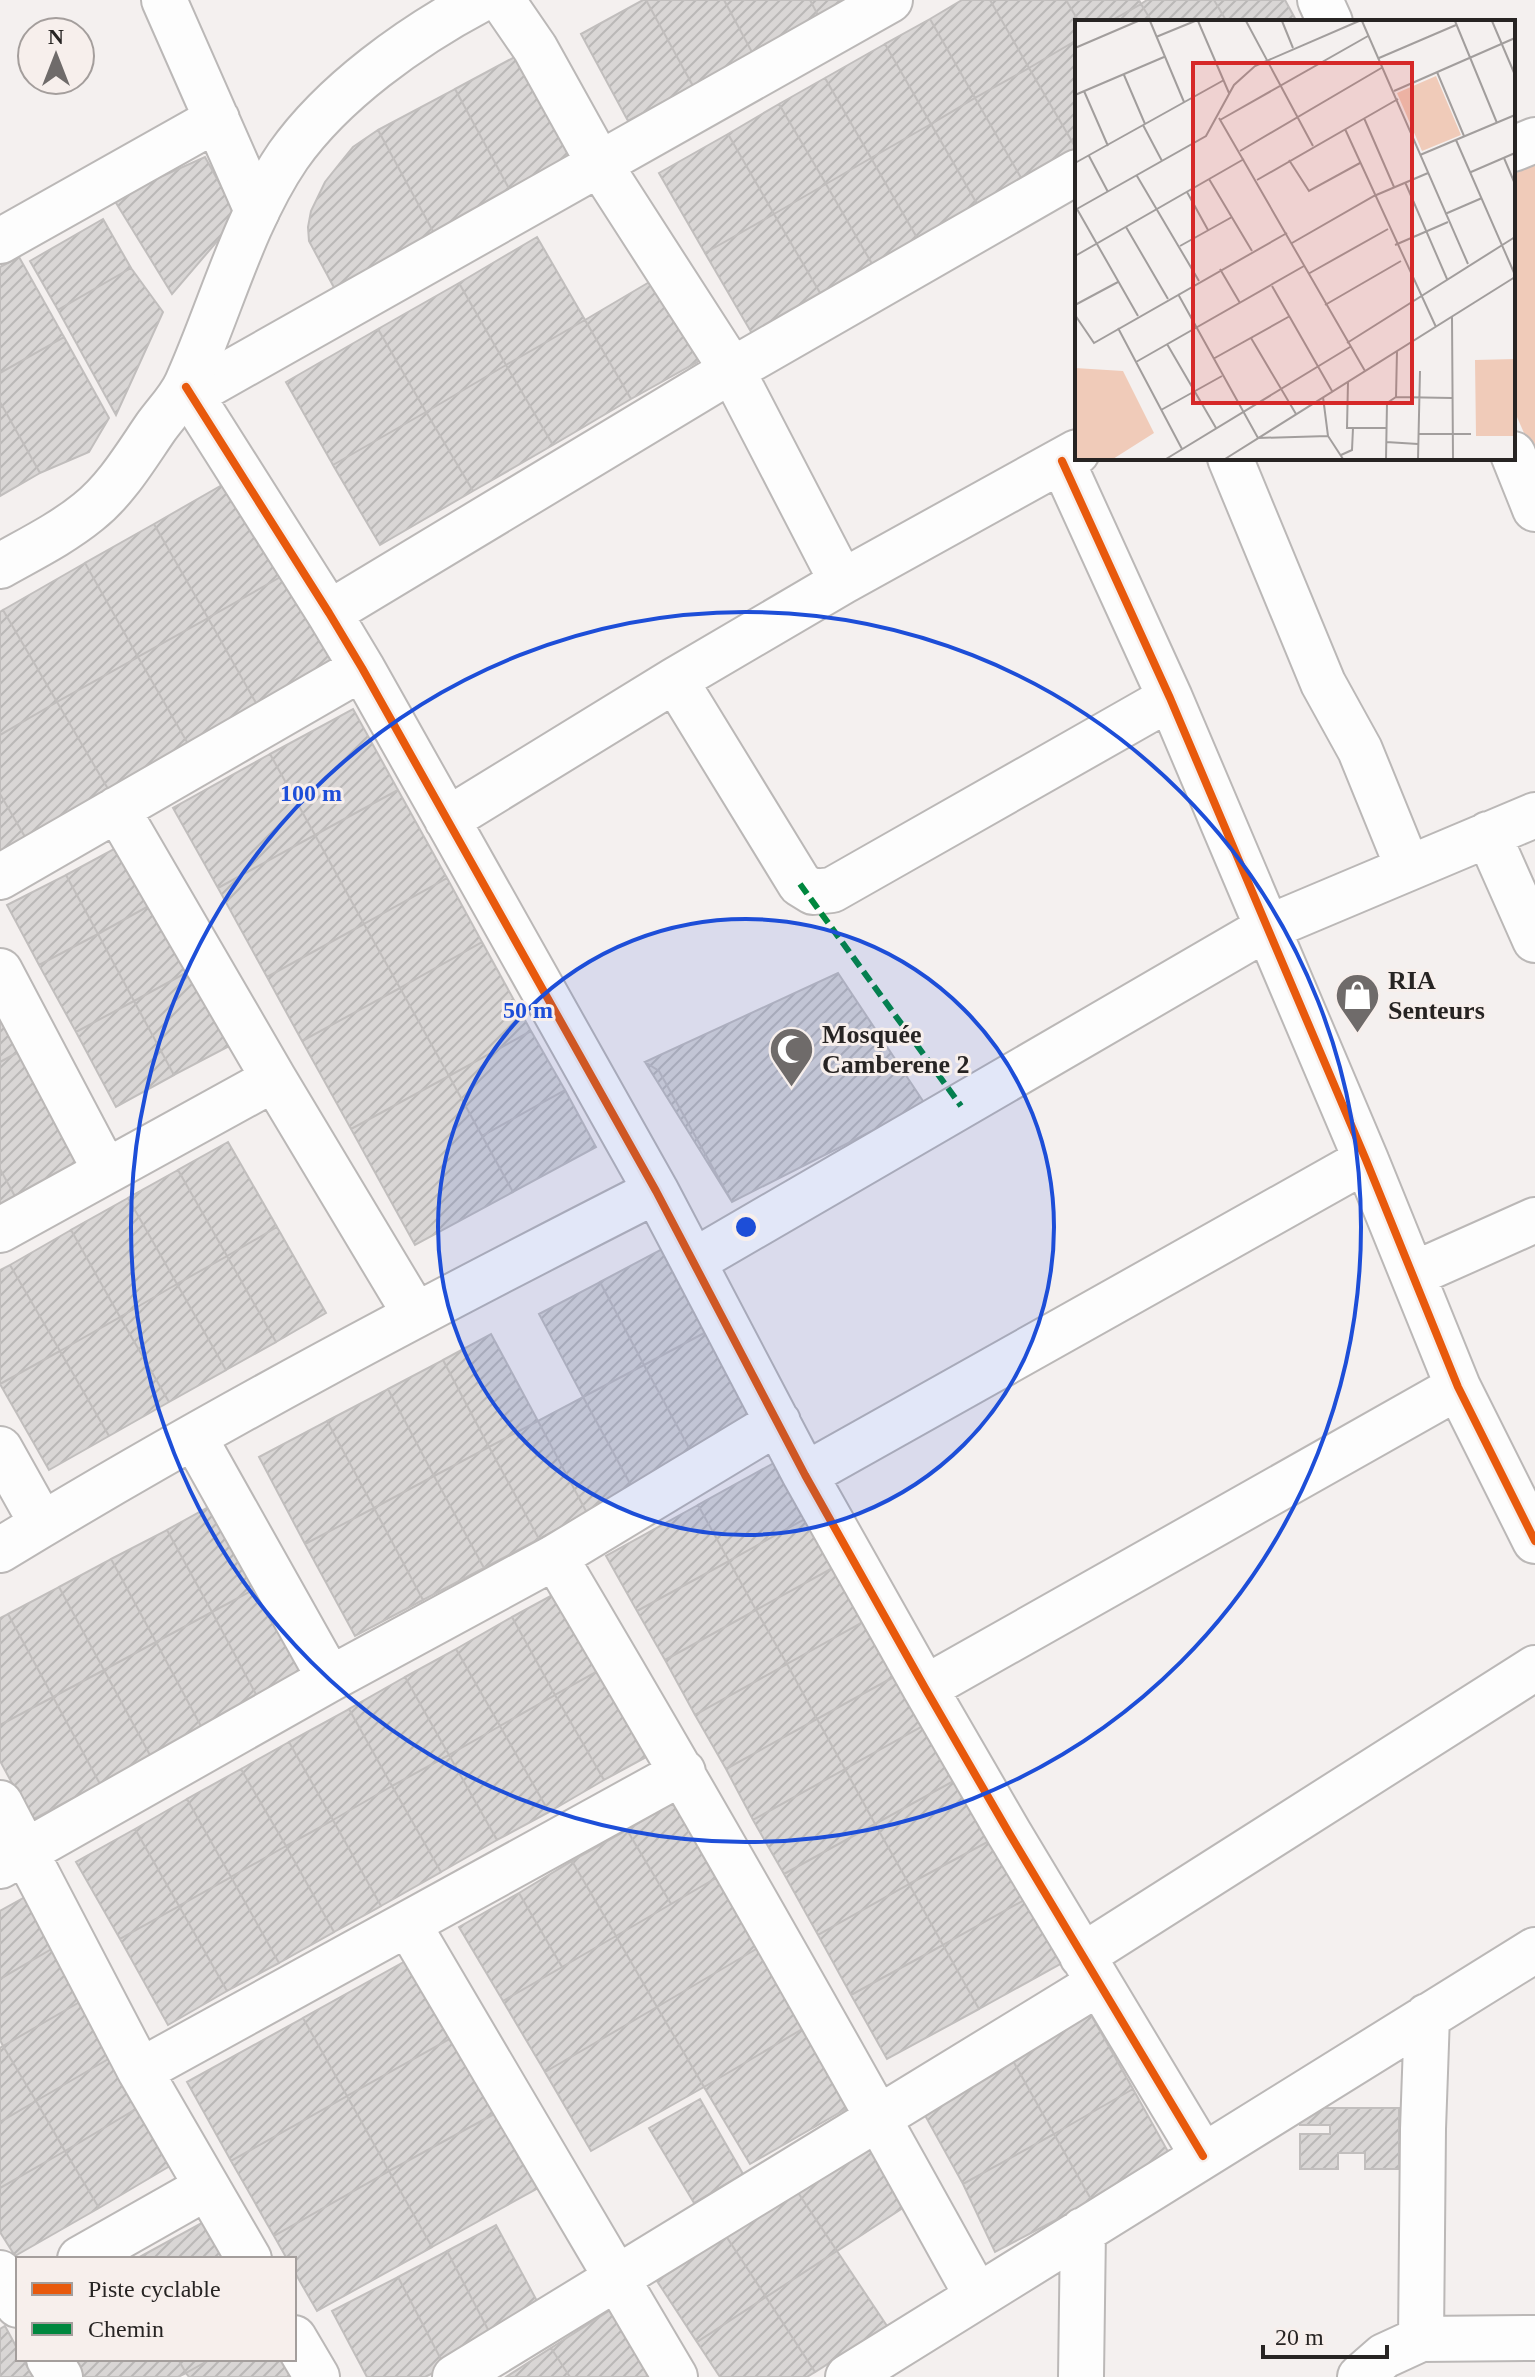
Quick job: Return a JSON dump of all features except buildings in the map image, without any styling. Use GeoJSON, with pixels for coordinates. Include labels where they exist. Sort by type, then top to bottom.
{"type":"FeatureCollection","features":[{"type":"Feature","properties":{"kind":"street"},"geometry":{"type":"LineString","coordinates":[[164,0],[257,211]]}},
{"type":"Feature","properties":{"kind":"street"},"geometry":{"type":"LineString","coordinates":[[0,566],[90,511],[188,391],[257,211],[288,156],[323,114],[376,68],[436,23],[480,0]]}},
{"type":"Feature","properties":{"kind":"street"},"geometry":{"type":"LineString","coordinates":[[502,0],[535,48],[600,165],[732,370],[842,582]]}},
{"type":"Feature","properties":{"kind":"street"},"geometry":{"type":"LineString","coordinates":[[188,391],[600,165],[890,0]]}},
{"type":"Feature","properties":{"kind":"street"},"geometry":{"type":"LineString","coordinates":[[1320,0],[1329,20]]}},
{"type":"Feature","properties":{"kind":"street"},"geometry":{"type":"LineString","coordinates":[[0,241],[217,119]]}},
{"type":"Feature","properties":{"kind":"street"},"geometry":{"type":"LineString","coordinates":[[1515,148],[1535,140]]}},
{"type":"Feature","properties":{"kind":"street"},"geometry":{"type":"LineString","coordinates":[[329,613],[732,370],[1075,173]]}},
{"type":"Feature","properties":{"kind":"street"},"geometry":{"type":"LineString","coordinates":[[188,391],[362,668],[656,1191],[805,1475],[925,1688],[1203,2156]]}},
{"type":"Feature","properties":{"kind":"street"},"geometry":{"type":"LineString","coordinates":[[447,820],[842,582],[1069,456],[1414,1274],[1458,1387],[1535,1541]]}},
{"type":"Feature","properties":{"kind":"street"},"geometry":{"type":"LineString","coordinates":[[1515,459],[1535,509]]}},
{"type":"Feature","properties":{"kind":"street"},"geometry":{"type":"LineString","coordinates":[[1231,460],[1323,683],[1360,750],[1408,868]]}},
{"type":"Feature","properties":{"kind":"street"},"geometry":{"type":"LineString","coordinates":[[0,877],[362,668]]}},
{"type":"Feature","properties":{"kind":"street"},"geometry":{"type":"LineString","coordinates":[[675,680],[800,884],[813,892],[832,890],[1170,698]]}},
{"type":"Feature","properties":{"kind":"street"},"geometry":{"type":"LineString","coordinates":[[117,809],[415,1314]]}},
{"type":"Feature","properties":{"kind":"street"},"geometry":{"type":"LineString","coordinates":[[694,1261],[1267,928],[1535,815]]}},
{"type":"Feature","properties":{"kind":"street"},"geometry":{"type":"LineString","coordinates":[[1488,834],[1535,940]]}},
{"type":"Feature","properties":{"kind":"street"},"geometry":{"type":"LineString","coordinates":[[0,971],[105,1170]]}},
{"type":"Feature","properties":{"kind":"street"},"geometry":{"type":"LineString","coordinates":[[0,1230],[274,1079]]}},
{"type":"Feature","properties":{"kind":"street"},"geometry":{"type":"LineString","coordinates":[[805,1475],[1366,1160]]}},
{"type":"Feature","properties":{"kind":"street"},"geometry":{"type":"LineString","coordinates":[[0,1550],[415,1314],[656,1191]]}},
{"type":"Feature","properties":{"kind":"street"},"geometry":{"type":"LineString","coordinates":[[1414,1274],[1535,1220]]}},
{"type":"Feature","properties":{"kind":"street"},"geometry":{"type":"LineString","coordinates":[[925,1688],[1458,1387]]}},
{"type":"Feature","properties":{"kind":"street"},"geometry":{"type":"LineString","coordinates":[[13,1858],[330,1679],[555,1557],[778,1422]]}},
{"type":"Feature","properties":{"kind":"street"},"geometry":{"type":"LineString","coordinates":[[194,1437],[330,1679]]}},
{"type":"Feature","properties":{"kind":"street"},"geometry":{"type":"LineString","coordinates":[[0,1449],[42,1524]]}},
{"type":"Feature","properties":{"kind":"street"},"geometry":{"type":"LineString","coordinates":[[555,1557],[683,1772],[977,2296]]}},
{"type":"Feature","properties":{"kind":"street"},"geometry":{"type":"LineString","coordinates":[[455,2377],[879,2117],[1535,1668]]}},
{"type":"Feature","properties":{"kind":"street"},"geometry":{"type":"LineString","coordinates":[[140,2071],[683,1772]]}},
{"type":"Feature","properties":{"kind":"street"},"geometry":{"type":"LineString","coordinates":[[0,1803],[13,1858],[248,2257]]}},
{"type":"Feature","properties":{"kind":"street"},"geometry":{"type":"LineString","coordinates":[[408,1924],[675,2377]]}},
{"type":"Feature","properties":{"kind":"street"},"geometry":{"type":"LineString","coordinates":[[848,2377],[910,2358],[977,2296],[1535,1950]]}},
{"type":"Feature","properties":{"kind":"street"},"geometry":{"type":"LineString","coordinates":[[1421,2339],[1427,2016]]}},
{"type":"Feature","properties":{"kind":"street"},"geometry":{"type":"LineString","coordinates":[[84,2257],[207,2187]]}},
{"type":"Feature","properties":{"kind":"street"},"geometry":{"type":"LineString","coordinates":[[1081,2377],[1083,2230]]}},
{"type":"Feature","properties":{"kind":"street"},"geometry":{"type":"LineString","coordinates":[[1360,2377],[1384,2356],[1421,2339],[1535,2338]]}},
{"type":"Feature","properties":{"kind":"street"},"geometry":{"type":"LineString","coordinates":[[296,2341],[317,2377]]}},
{"type":"Feature","properties":{"kind":"shaded area"},"geometry":{"type":"Polygon","coordinates":[[[1535,160],[1535,458],[1515,413],[1515,168],[1535,160]]]}},
{"type":"Feature","properties":{"kind":"marked path"},"geometry":{"type":"LineString","coordinates":[[800,884],[961,1106]]}},
{"type":"Feature","properties":{"kind":"cycle path"},"geometry":{"type":"LineString","coordinates":[[186,387],[362,668],[656,1191],[805,1475],[925,1688],[1203,2156]]}},
{"type":"Feature","properties":{"kind":"cycle path"},"geometry":{"type":"LineString","coordinates":[[1062,461],[1170,698],[1366,1160],[1458,1387],[1535,1541]]}},
{"type":"Feature","properties":{"kind":"place","name":"RIA Senteurs"},"geometry":{"type":"Point","coordinates":[1357,1034]}},
{"type":"Feature","properties":{"kind":"place","name":"Mosquée Camberene 2"},"geometry":{"type":"Point","coordinates":[791,1088]}}]}
